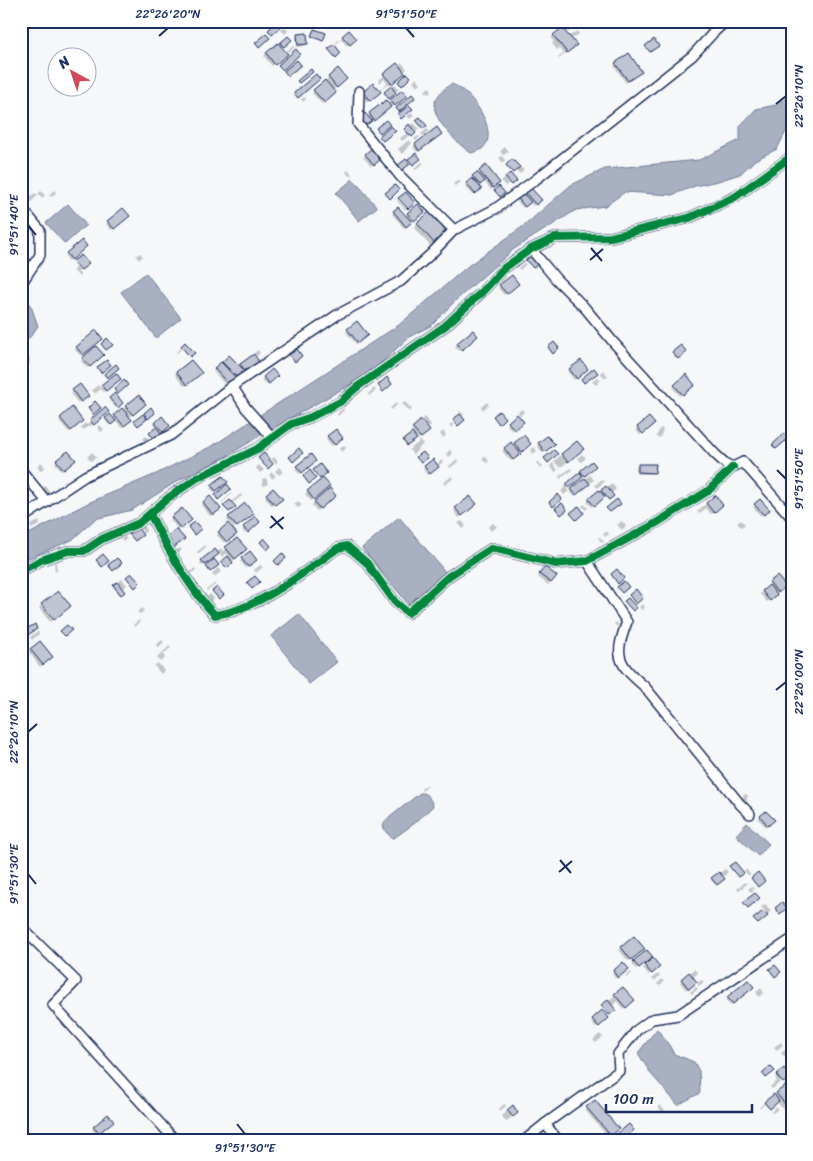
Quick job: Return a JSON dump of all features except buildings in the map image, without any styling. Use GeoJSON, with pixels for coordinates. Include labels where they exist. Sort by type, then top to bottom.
{"type":"FeatureCollection","features":[{"type":"Feature","properties":{"kind":"street"},"geometry":{"type":"LineString","coordinates":[[21,520],[85,476],[171,435],[232,386],[337,315],[401,281],[454,230],[495,210],[535,180],[692,56],[726,21]]}},
{"type":"Feature","properties":{"kind":"street"},"geometry":{"type":"LineString","coordinates":[[359,91],[358,124],[400,176],[454,230]]}},
{"type":"Feature","properties":{"kind":"street"},"geometry":{"type":"LineString","coordinates":[[21,570],[41,560],[68,551],[84,551],[102,539],[139,523],[168,498],[197,478],[257,449],[270,436],[291,424],[311,417],[340,402],[356,387],[445,326],[483,291],[504,268],[531,249],[555,238],[611,237],[689,218],[735,197],[792,156]]}},
{"type":"Feature","properties":{"kind":"street"},"geometry":{"type":"LineString","coordinates":[[21,207],[40,230],[40,255],[21,284]]}},
{"type":"Feature","properties":{"kind":"street"},"geometry":{"type":"LineString","coordinates":[[531,249],[716,454],[726,464],[733,466]]}},
{"type":"Feature","properties":{"kind":"street"},"geometry":{"type":"LineString","coordinates":[[21,358],[23,361],[21,368]]}},
{"type":"Feature","properties":{"kind":"street"},"geometry":{"type":"LineString","coordinates":[[232,386],[246,408],[270,436]]}},
{"type":"Feature","properties":{"kind":"street"},"geometry":{"type":"LineString","coordinates":[[150,514],[163,540],[203,602],[215,615],[226,614],[278,591],[338,548],[347,546],[367,563],[395,602],[408,613],[449,576],[492,548],[556,564],[587,561],[653,526],[708,491],[733,466],[743,462],[792,518]]}},
{"type":"Feature","properties":{"kind":"street"},"geometry":{"type":"LineString","coordinates":[[21,470],[47,502]]}},
{"type":"Feature","properties":{"kind":"street"},"geometry":{"type":"LineString","coordinates":[[587,561],[627,622],[619,642],[619,653],[627,672],[645,687],[750,814]]}},
{"type":"Feature","properties":{"kind":"street"},"geometry":{"type":"LineString","coordinates":[[21,926],[76,981],[53,1005],[175,1140]]}},
{"type":"Feature","properties":{"kind":"street"},"geometry":{"type":"LineString","coordinates":[[525,1140],[619,1071],[618,1054],[637,1030],[652,1019],[678,1014],[792,938]]}},
{"type":"Feature","properties":{"kind":"street"},"geometry":{"type":"LineString","coordinates":[[545,1124],[558,1140]]}},
{"type":"Feature","properties":{"kind":"water"},"geometry":{"type":"Polygon","coordinates":[[[451,84],[466,93],[481,112],[486,122],[487,141],[482,149],[471,153],[453,138],[437,116],[435,108],[436,99],[451,84]]]}},
{"type":"Feature","properties":{"kind":"water"},"geometry":{"type":"Polygon","coordinates":[[[792,93],[792,120],[777,149],[755,160],[740,174],[695,186],[672,195],[625,192],[605,206],[576,210],[514,249],[456,300],[432,325],[409,337],[369,374],[227,456],[179,480],[132,510],[95,519],[72,540],[21,561],[21,538],[88,503],[156,474],[214,445],[399,325],[468,266],[525,225],[571,185],[605,169],[699,160],[740,140],[740,126],[756,109],[776,105],[792,93]]]}},
{"type":"Feature","properties":{"kind":"water"},"geometry":{"type":"Polygon","coordinates":[[[353,179],[377,207],[359,221],[336,193],[353,179]]]}},
{"type":"Feature","properties":{"kind":"water"},"geometry":{"type":"Polygon","coordinates":[[[68,204],[86,225],[65,244],[46,223],[68,204]]]}},
{"type":"Feature","properties":{"kind":"water"},"geometry":{"type":"Polygon","coordinates":[[[146,273],[181,318],[156,338],[121,292],[146,273]]]}},
{"type":"Feature","properties":{"kind":"water"},"geometry":{"type":"Polygon","coordinates":[[[24,298],[31,306],[38,326],[30,337],[21,342],[21,299],[24,298]]]}},
{"type":"Feature","properties":{"kind":"water"},"geometry":{"type":"Polygon","coordinates":[[[399,517],[447,574],[410,606],[362,548],[399,517]]]}},
{"type":"Feature","properties":{"kind":"water"},"geometry":{"type":"Polygon","coordinates":[[[299,614],[337,662],[309,684],[271,636],[299,614]]]}},
{"type":"Feature","properties":{"kind":"water"},"geometry":{"type":"Polygon","coordinates":[[[420,793],[427,795],[433,806],[415,823],[392,838],[385,831],[383,825],[385,821],[420,793]]]}},
{"type":"Feature","properties":{"kind":"water"},"geometry":{"type":"Polygon","coordinates":[[[747,823],[769,844],[758,856],[736,835],[747,823]]]}},
{"type":"Feature","properties":{"kind":"water"},"geometry":{"type":"Polygon","coordinates":[[[657,1029],[674,1054],[694,1062],[699,1071],[700,1093],[678,1105],[651,1074],[638,1053],[657,1029]]]}},
{"type":"Feature","properties":{"kind":"cycle path"},"geometry":{"type":"LineString","coordinates":[[21,571],[41,560],[68,551],[84,551],[102,539],[139,523],[168,498],[197,478],[257,449],[291,424],[311,417],[340,402],[357,387],[445,326],[483,291],[504,268],[531,249],[555,238],[611,237],[689,218],[735,197],[792,156]]}},
{"type":"Feature","properties":{"kind":"cycle path"},"geometry":{"type":"LineString","coordinates":[[150,514],[188,580],[215,615],[231,612],[264,598],[280,589],[338,548],[347,546],[367,563],[395,602],[408,613],[449,576],[492,548],[556,564],[587,561],[653,525],[708,491],[733,467]]}}]}
